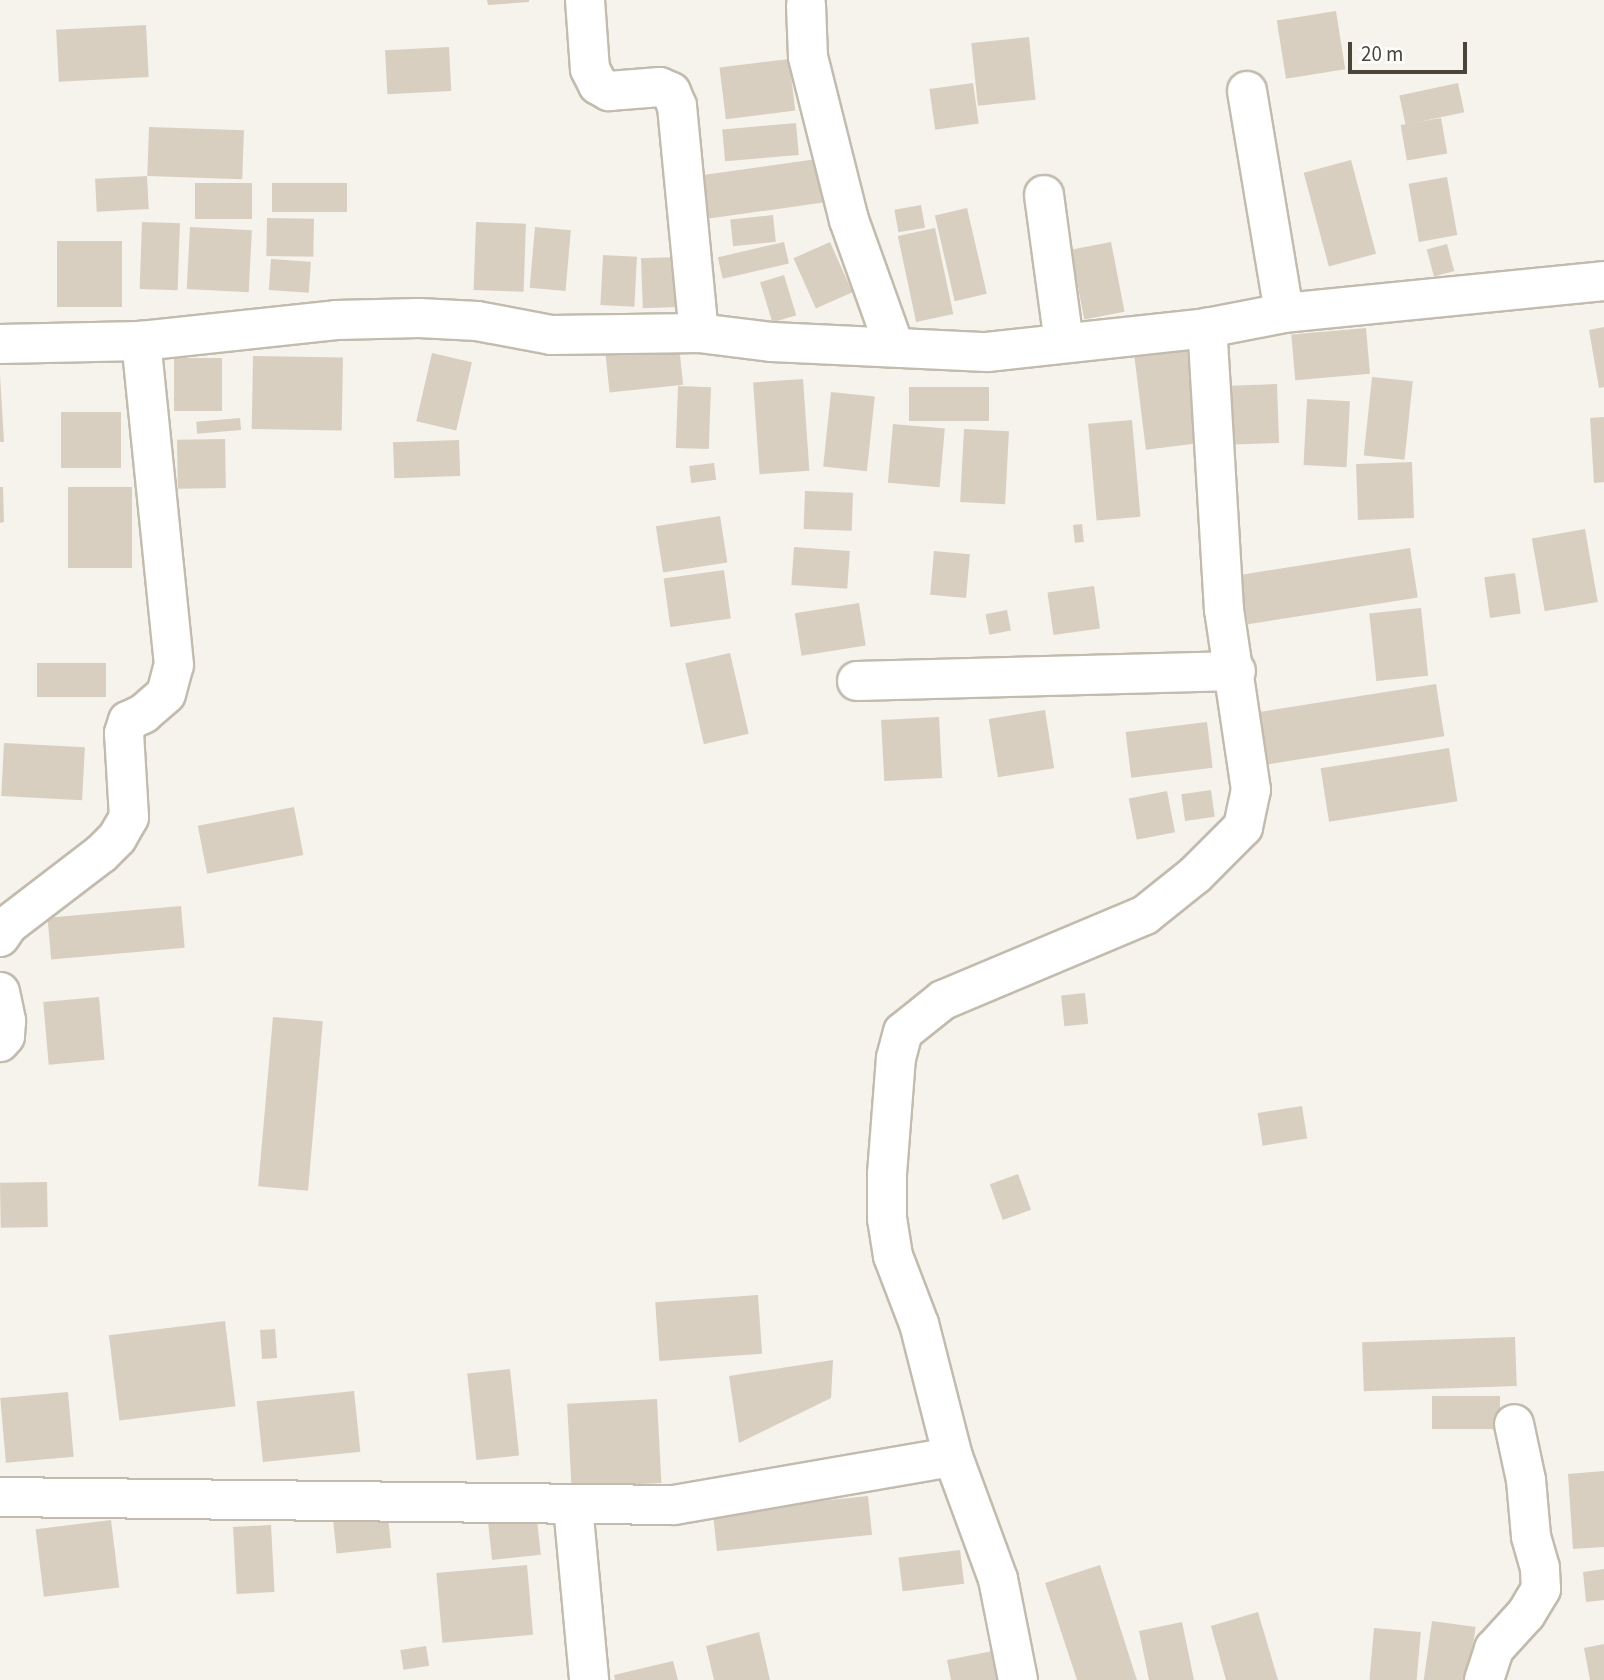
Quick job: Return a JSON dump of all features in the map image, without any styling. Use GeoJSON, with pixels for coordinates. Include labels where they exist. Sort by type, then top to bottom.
{"type":"FeatureCollection","features":[{"type":"Feature","properties":{"kind":"street"},"geometry":{"type":"LineString","coordinates":[[585,0],[590,69],[598,85],[609,92],[660,87],[671,92],[677,106],[699,333]]}},
{"type":"Feature","properties":{"kind":"street"},"geometry":{"type":"LineString","coordinates":[[806,5],[808,57],[849,220],[894,346]]}},
{"type":"Feature","properties":{"kind":"street"},"geometry":{"type":"LineString","coordinates":[[1247,91],[1284,313]]}},
{"type":"Feature","properties":{"kind":"street"},"geometry":{"type":"LineString","coordinates":[[1044,195],[1064,342]]}},
{"type":"Feature","properties":{"kind":"street"},"geometry":{"type":"LineString","coordinates":[[0,344],[141,341],[336,320],[419,318],[477,321],[551,335],[699,333],[772,342],[987,352],[1207,328],[1284,313],[1604,281]]}},
{"type":"Feature","properties":{"kind":"street"},"geometry":{"type":"LineString","coordinates":[[1018,1680],[998,1579],[953,1457],[919,1324],[893,1256],[887,1219],[891,1091],[903,1032],[943,1000],[1145,915],[1195,875],[1243,827],[1251,790],[1236,671],[1224,610],[1207,328]]}},
{"type":"Feature","properties":{"kind":"street"},"geometry":{"type":"LineString","coordinates":[[0,937],[8,925],[117,838],[129,817],[124,733],[128,721],[143,714],[166,694],[174,665],[141,341]]}},
{"type":"Feature","properties":{"kind":"street"},"geometry":{"type":"LineString","coordinates":[[857,681],[1236,671]]}},
{"type":"Feature","properties":{"kind":"street"},"geometry":{"type":"LineString","coordinates":[[0,992],[6,1021],[5,1036],[0,1042]]}},
{"type":"Feature","properties":{"kind":"street"},"geometry":{"type":"LineString","coordinates":[[1484,1680],[1494,1649],[1526,1614],[1541,1589],[1540,1568],[1531,1536],[1526,1480],[1514,1424]]}},
{"type":"Feature","properties":{"kind":"street"},"geometry":{"type":"LineString","coordinates":[[0,1497],[381,1499],[573,1506],[674,1505],[953,1457]]}},
{"type":"Feature","properties":{"kind":"street"},"geometry":{"type":"LineString","coordinates":[[573,1506],[589,1680]]}},
{"type":"Feature","properties":{"kind":"building"},"geometry":{"type":"Polygon","coordinates":[[[487,0],[529,0],[529,2],[488,5],[487,0]]]}},
{"type":"Feature","properties":{"kind":"building"},"geometry":{"type":"Polygon","coordinates":[[[1336,11],[1345,69],[1286,79],[1277,20],[1336,11]]]}},
{"type":"Feature","properties":{"kind":"building"},"geometry":{"type":"Polygon","coordinates":[[[146,25],[149,77],[59,82],[56,30],[146,25]]]}},
{"type":"Feature","properties":{"kind":"building"},"geometry":{"type":"Polygon","coordinates":[[[1029,37],[1036,100],[978,106],[971,43],[1029,37]]]}},
{"type":"Feature","properties":{"kind":"building"},"geometry":{"type":"Polygon","coordinates":[[[449,47],[451,91],[387,94],[385,50],[449,47]]]}},
{"type":"Feature","properties":{"kind":"building"},"geometry":{"type":"Polygon","coordinates":[[[789,59],[795,111],[726,119],[720,68],[789,59]]]}},
{"type":"Feature","properties":{"kind":"building"},"geometry":{"type":"Polygon","coordinates":[[[973,83],[979,124],[935,130],[929,89],[973,83]]]}},
{"type":"Feature","properties":{"kind":"building"},"geometry":{"type":"Polygon","coordinates":[[[1458,83],[1464,112],[1406,125],[1399,95],[1458,83]]]}},
{"type":"Feature","properties":{"kind":"building"},"geometry":{"type":"Polygon","coordinates":[[[1441,118],[1447,153],[1407,161],[1401,125],[1441,118]]]}},
{"type":"Feature","properties":{"kind":"building"},"geometry":{"type":"Polygon","coordinates":[[[796,123],[799,155],[725,161],[722,129],[796,123]]]}},
{"type":"Feature","properties":{"kind":"building"},"geometry":{"type":"Polygon","coordinates":[[[149,127],[244,130],[242,179],[147,176],[149,127]]]}},
{"type":"Feature","properties":{"kind":"building"},"geometry":{"type":"Polygon","coordinates":[[[831,157],[837,201],[707,219],[701,175],[831,157]]]}},
{"type":"Feature","properties":{"kind":"building"},"geometry":{"type":"Polygon","coordinates":[[[1351,160],[1376,254],[1329,266],[1304,173],[1351,160]]]}},
{"type":"Feature","properties":{"kind":"building"},"geometry":{"type":"Polygon","coordinates":[[[147,176],[149,209],[97,212],[95,179],[147,176]]]}},
{"type":"Feature","properties":{"kind":"building"},"geometry":{"type":"Polygon","coordinates":[[[1447,177],[1457,235],[1419,242],[1409,184],[1447,177]]]}},
{"type":"Feature","properties":{"kind":"building"},"geometry":{"type":"Polygon","coordinates":[[[195,183],[252,183],[252,219],[195,219],[195,183]]]}},
{"type":"Feature","properties":{"kind":"building"},"geometry":{"type":"Polygon","coordinates":[[[272,183],[347,183],[347,212],[272,212],[272,183]]]}},
{"type":"Feature","properties":{"kind":"building"},"geometry":{"type":"Polygon","coordinates":[[[921,205],[925,228],[898,232],[894,210],[921,205]]]}},
{"type":"Feature","properties":{"kind":"building"},"geometry":{"type":"Polygon","coordinates":[[[967,208],[987,294],[955,301],[935,215],[967,208]]]}},
{"type":"Feature","properties":{"kind":"building"},"geometry":{"type":"Polygon","coordinates":[[[773,215],[776,242],[733,246],[730,219],[773,215]]]}},
{"type":"Feature","properties":{"kind":"building"},"geometry":{"type":"Polygon","coordinates":[[[267,218],[314,219],[313,257],[266,256],[267,218]]]}},
{"type":"Feature","properties":{"kind":"building"},"geometry":{"type":"Polygon","coordinates":[[[142,222],[180,223],[178,290],[140,289],[142,222]]]}},
{"type":"Feature","properties":{"kind":"building"},"geometry":{"type":"Polygon","coordinates":[[[476,222],[526,224],[524,292],[474,290],[476,222]]]}},
{"type":"Feature","properties":{"kind":"building"},"geometry":{"type":"Polygon","coordinates":[[[190,227],[252,230],[249,292],[187,289],[190,227]]]}},
{"type":"Feature","properties":{"kind":"building"},"geometry":{"type":"Polygon","coordinates":[[[535,227],[571,230],[566,291],[530,288],[535,227]]]}},
{"type":"Feature","properties":{"kind":"building"},"geometry":{"type":"Polygon","coordinates":[[[935,228],[953,314],[916,322],[898,236],[935,228]]]}},
{"type":"Feature","properties":{"kind":"building"},"geometry":{"type":"Polygon","coordinates":[[[57,241],[122,241],[122,307],[57,307],[57,241]]]}},
{"type":"Feature","properties":{"kind":"building"},"geometry":{"type":"Polygon","coordinates":[[[784,242],[789,263],[723,279],[718,257],[784,242]]]}},
{"type":"Feature","properties":{"kind":"building"},"geometry":{"type":"Polygon","coordinates":[[[830,242],[852,292],[816,309],[793,258],[830,242]]]}},
{"type":"Feature","properties":{"kind":"building"},"geometry":{"type":"Polygon","coordinates":[[[1111,242],[1125,312],[1084,320],[1071,250],[1111,242]]]}},
{"type":"Feature","properties":{"kind":"building"},"geometry":{"type":"Polygon","coordinates":[[[1447,244],[1454,271],[1434,276],[1427,249],[1447,244]]]}},
{"type":"Feature","properties":{"kind":"building"},"geometry":{"type":"Polygon","coordinates":[[[603,255],[637,257],[634,307],[600,305],[603,255]]]}},
{"type":"Feature","properties":{"kind":"building"},"geometry":{"type":"Polygon","coordinates":[[[677,257],[679,307],[643,308],[641,258],[677,257]]]}},
{"type":"Feature","properties":{"kind":"building"},"geometry":{"type":"Polygon","coordinates":[[[271,259],[311,262],[309,293],[269,290],[271,259]]]}},
{"type":"Feature","properties":{"kind":"building"},"geometry":{"type":"Polygon","coordinates":[[[784,275],[796,315],[772,322],[760,282],[784,275]]]}},
{"type":"Feature","properties":{"kind":"building"},"geometry":{"type":"Polygon","coordinates":[[[1604,327],[1604,387],[1599,388],[1589,330],[1604,327]]]}},
{"type":"Feature","properties":{"kind":"building"},"geometry":{"type":"Polygon","coordinates":[[[1366,328],[1370,374],[1295,380],[1291,335],[1366,328]]]}},
{"type":"Feature","properties":{"kind":"building"},"geometry":{"type":"Polygon","coordinates":[[[678,336],[683,385],[610,392],[604,344],[678,336]]]}},
{"type":"Feature","properties":{"kind":"building"},"geometry":{"type":"Polygon","coordinates":[[[1187,350],[1198,443],[1146,450],[1134,356],[1187,350]]]}},
{"type":"Feature","properties":{"kind":"building"},"geometry":{"type":"Polygon","coordinates":[[[432,353],[472,362],[456,430],[416,421],[432,353]]]}},
{"type":"Feature","properties":{"kind":"building"},"geometry":{"type":"Polygon","coordinates":[[[253,356],[343,358],[342,431],[252,429],[253,356]]]}},
{"type":"Feature","properties":{"kind":"building"},"geometry":{"type":"Polygon","coordinates":[[[174,358],[222,358],[222,411],[174,411],[174,358]]]}},
{"type":"Feature","properties":{"kind":"building"},"geometry":{"type":"Polygon","coordinates":[[[0,375],[4,442],[0,442],[0,375]]]}},
{"type":"Feature","properties":{"kind":"building"},"geometry":{"type":"Polygon","coordinates":[[[1372,377],[1413,381],[1405,460],[1364,456],[1372,377]]]}},
{"type":"Feature","properties":{"kind":"building"},"geometry":{"type":"Polygon","coordinates":[[[803,379],[809,471],[760,474],[753,382],[803,379]]]}},
{"type":"Feature","properties":{"kind":"building"},"geometry":{"type":"Polygon","coordinates":[[[1277,384],[1279,443],[1232,445],[1230,386],[1277,384]]]}},
{"type":"Feature","properties":{"kind":"building"},"geometry":{"type":"Polygon","coordinates":[[[678,386],[711,387],[709,449],[676,448],[678,386]]]}},
{"type":"Feature","properties":{"kind":"building"},"geometry":{"type":"Polygon","coordinates":[[[909,387],[989,387],[989,421],[909,421],[909,387]]]}},
{"type":"Feature","properties":{"kind":"building"},"geometry":{"type":"Polygon","coordinates":[[[831,392],[875,397],[867,471],[823,467],[831,392]]]}},
{"type":"Feature","properties":{"kind":"building"},"geometry":{"type":"Polygon","coordinates":[[[1307,399],[1350,401],[1346,467],[1304,465],[1307,399]]]}},
{"type":"Feature","properties":{"kind":"building"},"geometry":{"type":"Polygon","coordinates":[[[61,412],[121,412],[121,468],[61,468],[61,412]]]}},
{"type":"Feature","properties":{"kind":"building"},"geometry":{"type":"Polygon","coordinates":[[[1604,417],[1604,482],[1594,483],[1590,418],[1604,417]]]}},
{"type":"Feature","properties":{"kind":"building"},"geometry":{"type":"Polygon","coordinates":[[[240,418],[241,430],[197,434],[196,422],[240,418]]]}},
{"type":"Feature","properties":{"kind":"building"},"geometry":{"type":"Polygon","coordinates":[[[1132,420],[1140,517],[1097,520],[1088,424],[1132,420]]]}},
{"type":"Feature","properties":{"kind":"building"},"geometry":{"type":"Polygon","coordinates":[[[893,424],[945,429],[940,487],[888,483],[893,424]]]}},
{"type":"Feature","properties":{"kind":"building"},"geometry":{"type":"Polygon","coordinates":[[[964,429],[1009,431],[1005,504],[960,502],[964,429]]]}},
{"type":"Feature","properties":{"kind":"building"},"geometry":{"type":"Polygon","coordinates":[[[225,439],[226,488],[178,489],[177,440],[225,439]]]}},
{"type":"Feature","properties":{"kind":"building"},"geometry":{"type":"Polygon","coordinates":[[[459,440],[460,476],[394,478],[393,442],[459,440]]]}},
{"type":"Feature","properties":{"kind":"building"},"geometry":{"type":"Polygon","coordinates":[[[1412,462],[1414,518],[1358,520],[1356,464],[1412,462]]]}},
{"type":"Feature","properties":{"kind":"building"},"geometry":{"type":"Polygon","coordinates":[[[714,463],[716,480],[691,483],[689,466],[714,463]]]}},
{"type":"Feature","properties":{"kind":"building"},"geometry":{"type":"Polygon","coordinates":[[[0,487],[3,487],[4,522],[0,523],[0,487]]]}},
{"type":"Feature","properties":{"kind":"building"},"geometry":{"type":"Polygon","coordinates":[[[68,487],[132,487],[132,568],[68,568],[68,487]]]}},
{"type":"Feature","properties":{"kind":"building"},"geometry":{"type":"Polygon","coordinates":[[[805,491],[853,493],[852,531],[804,529],[805,491]]]}},
{"type":"Feature","properties":{"kind":"building"},"geometry":{"type":"Polygon","coordinates":[[[720,516],[727,562],[663,573],[656,526],[720,516]]]}},
{"type":"Feature","properties":{"kind":"building"},"geometry":{"type":"Polygon","coordinates":[[[1082,524],[1084,542],[1075,543],[1073,525],[1082,524]]]}},
{"type":"Feature","properties":{"kind":"building"},"geometry":{"type":"Polygon","coordinates":[[[1585,529],[1598,602],[1545,611],[1532,538],[1585,529]]]}},
{"type":"Feature","properties":{"kind":"building"},"geometry":{"type":"Polygon","coordinates":[[[794,547],[850,551],[847,589],[791,585],[794,547]]]}},
{"type":"Feature","properties":{"kind":"building"},"geometry":{"type":"Polygon","coordinates":[[[1410,548],[1418,597],[1248,624],[1240,575],[1410,548]]]}},
{"type":"Feature","properties":{"kind":"building"},"geometry":{"type":"Polygon","coordinates":[[[934,551],[970,554],[966,598],[930,595],[934,551]]]}},
{"type":"Feature","properties":{"kind":"building"},"geometry":{"type":"Polygon","coordinates":[[[724,570],[731,619],[670,627],[664,578],[724,570]]]}},
{"type":"Feature","properties":{"kind":"building"},"geometry":{"type":"Polygon","coordinates":[[[1515,573],[1521,614],[1490,618],[1484,577],[1515,573]]]}},
{"type":"Feature","properties":{"kind":"building"},"geometry":{"type":"Polygon","coordinates":[[[1094,586],[1100,629],[1053,635],[1047,593],[1094,586]]]}},
{"type":"Feature","properties":{"kind":"building"},"geometry":{"type":"Polygon","coordinates":[[[859,603],[866,645],[802,656],[795,613],[859,603]]]}},
{"type":"Feature","properties":{"kind":"building"},"geometry":{"type":"Polygon","coordinates":[[[1421,608],[1428,676],[1376,681],[1369,613],[1421,608]]]}},
{"type":"Feature","properties":{"kind":"building"},"geometry":{"type":"Polygon","coordinates":[[[1007,610],[1011,631],[989,635],[985,614],[1007,610]]]}},
{"type":"Feature","properties":{"kind":"building"},"geometry":{"type":"Polygon","coordinates":[[[730,653],[749,734],[704,744],[685,663],[730,653]]]}},
{"type":"Feature","properties":{"kind":"building"},"geometry":{"type":"Polygon","coordinates":[[[37,663],[106,663],[106,697],[37,697],[37,663]]]}},
{"type":"Feature","properties":{"kind":"building"},"geometry":{"type":"Polygon","coordinates":[[[1436,684],[1444,736],[1264,765],[1255,713],[1436,684]]]}},
{"type":"Feature","properties":{"kind":"building"},"geometry":{"type":"Polygon","coordinates":[[[1045,710],[1054,768],[998,777],[989,719],[1045,710]]]}},
{"type":"Feature","properties":{"kind":"building"},"geometry":{"type":"Polygon","coordinates":[[[939,717],[942,778],[884,781],[881,720],[939,717]]]}},
{"type":"Feature","properties":{"kind":"building"},"geometry":{"type":"Polygon","coordinates":[[[1207,722],[1213,768],[1131,778],[1126,732],[1207,722]]]}},
{"type":"Feature","properties":{"kind":"building"},"geometry":{"type":"Polygon","coordinates":[[[4,743],[85,747],[82,800],[1,796],[4,743]]]}},
{"type":"Feature","properties":{"kind":"building"},"geometry":{"type":"Polygon","coordinates":[[[1449,748],[1457,801],[1329,822],[1321,768],[1449,748]]]}},
{"type":"Feature","properties":{"kind":"building"},"geometry":{"type":"Polygon","coordinates":[[[1211,790],[1215,817],[1185,821],[1181,794],[1211,790]]]}},
{"type":"Feature","properties":{"kind":"building"},"geometry":{"type":"Polygon","coordinates":[[[1167,791],[1175,832],[1137,840],[1129,798],[1167,791]]]}},
{"type":"Feature","properties":{"kind":"building"},"geometry":{"type":"Polygon","coordinates":[[[294,807],[303,855],[207,874],[198,826],[294,807]]]}},
{"type":"Feature","properties":{"kind":"building"},"geometry":{"type":"Polygon","coordinates":[[[181,906],[185,948],[51,960],[48,918],[181,906]]]}},
{"type":"Feature","properties":{"kind":"building"},"geometry":{"type":"Polygon","coordinates":[[[1085,993],[1088,1024],[1064,1026],[1061,996],[1085,993]]]}},
{"type":"Feature","properties":{"kind":"building"},"geometry":{"type":"Polygon","coordinates":[[[99,997],[104,1060],[49,1065],[43,1002],[99,997]]]}},
{"type":"Feature","properties":{"kind":"building"},"geometry":{"type":"Polygon","coordinates":[[[273,1017],[323,1021],[308,1191],[258,1186],[273,1017]]]}},
{"type":"Feature","properties":{"kind":"building"},"geometry":{"type":"Polygon","coordinates":[[[1302,1106],[1307,1139],[1263,1146],[1258,1113],[1302,1106]]]}},
{"type":"Feature","properties":{"kind":"building"},"geometry":{"type":"Polygon","coordinates":[[[1018,1174],[1031,1210],[1003,1220],[990,1184],[1018,1174]]]}},
{"type":"Feature","properties":{"kind":"building"},"geometry":{"type":"Polygon","coordinates":[[[47,1182],[48,1227],[1,1228],[0,1183],[47,1182]]]}},
{"type":"Feature","properties":{"kind":"building"},"geometry":{"type":"Polygon","coordinates":[[[758,1295],[762,1354],[659,1361],[655,1302],[758,1295]]]}},
{"type":"Feature","properties":{"kind":"building"},"geometry":{"type":"Polygon","coordinates":[[[225,1321],[235,1406],[119,1421],[109,1335],[225,1321]]]}},
{"type":"Feature","properties":{"kind":"building"},"geometry":{"type":"Polygon","coordinates":[[[275,1329],[277,1358],[262,1359],[260,1330],[275,1329]]]}},
{"type":"Feature","properties":{"kind":"building"},"geometry":{"type":"Polygon","coordinates":[[[1515,1337],[1517,1386],[1364,1391],[1362,1342],[1515,1337]]]}},
{"type":"Feature","properties":{"kind":"building"},"geometry":{"type":"Polygon","coordinates":[[[833,1360],[831,1398],[739,1443],[729,1376],[833,1360]]]}},
{"type":"Feature","properties":{"kind":"building"},"geometry":{"type":"Polygon","coordinates":[[[510,1369],[519,1456],[476,1460],[467,1373],[510,1369]]]}},
{"type":"Feature","properties":{"kind":"building"},"geometry":{"type":"Polygon","coordinates":[[[354,1391],[360,1452],[263,1462],[257,1401],[354,1391]]]}},
{"type":"Feature","properties":{"kind":"building"},"geometry":{"type":"Polygon","coordinates":[[[68,1392],[74,1457],[6,1463],[0,1398],[68,1392]]]}},
{"type":"Feature","properties":{"kind":"building"},"geometry":{"type":"Polygon","coordinates":[[[1432,1396],[1500,1396],[1500,1429],[1432,1429],[1432,1396]]]}},
{"type":"Feature","properties":{"kind":"building"},"geometry":{"type":"Polygon","coordinates":[[[657,1399],[661,1483],[572,1488],[567,1404],[657,1399]]]}},
{"type":"Feature","properties":{"kind":"building"},"geometry":{"type":"Polygon","coordinates":[[[1604,1471],[1604,1547],[1573,1549],[1568,1474],[1604,1471]]]}},
{"type":"Feature","properties":{"kind":"building"},"geometry":{"type":"Polygon","coordinates":[[[868,1496],[872,1535],[717,1551],[713,1512],[868,1496]]]}},
{"type":"Feature","properties":{"kind":"building"},"geometry":{"type":"Polygon","coordinates":[[[387,1507],[391,1548],[337,1554],[332,1513],[387,1507]]]}},
{"type":"Feature","properties":{"kind":"building"},"geometry":{"type":"Polygon","coordinates":[[[537,1519],[541,1555],[492,1560],[488,1524],[537,1519]]]}},
{"type":"Feature","properties":{"kind":"building"},"geometry":{"type":"Polygon","coordinates":[[[111,1520],[119,1587],[44,1597],[36,1529],[111,1520]]]}},
{"type":"Feature","properties":{"kind":"building"},"geometry":{"type":"Polygon","coordinates":[[[271,1525],[275,1592],[237,1594],[233,1527],[271,1525]]]}},
{"type":"Feature","properties":{"kind":"building"},"geometry":{"type":"Polygon","coordinates":[[[960,1550],[964,1584],[903,1591],[898,1558],[960,1550]]]}},
{"type":"Feature","properties":{"kind":"building"},"geometry":{"type":"Polygon","coordinates":[[[527,1565],[533,1635],[442,1643],[436,1573],[527,1565]]]}},
{"type":"Feature","properties":{"kind":"building"},"geometry":{"type":"Polygon","coordinates":[[[1100,1565],[1137,1680],[1077,1680],[1045,1583],[1100,1565]]]}},
{"type":"Feature","properties":{"kind":"building"},"geometry":{"type":"Polygon","coordinates":[[[1604,1569],[1604,1600],[1586,1602],[1583,1572],[1604,1569]]]}},
{"type":"Feature","properties":{"kind":"building"},"geometry":{"type":"Polygon","coordinates":[[[1258,1612],[1278,1680],[1226,1680],[1211,1626],[1258,1612]]]}},
{"type":"Feature","properties":{"kind":"building"},"geometry":{"type":"Polygon","coordinates":[[[1432,1621],[1476,1627],[1468,1680],[1424,1680],[1432,1621]]]}},
{"type":"Feature","properties":{"kind":"building"},"geometry":{"type":"Polygon","coordinates":[[[1182,1622],[1194,1680],[1149,1680],[1139,1631],[1182,1622]]]}},
{"type":"Feature","properties":{"kind":"building"},"geometry":{"type":"Polygon","coordinates":[[[1374,1628],[1421,1632],[1417,1680],[1369,1680],[1374,1628]]]}},
{"type":"Feature","properties":{"kind":"building"},"geometry":{"type":"Polygon","coordinates":[[[759,1632],[770,1680],[714,1680],[706,1646],[759,1632]]]}},
{"type":"Feature","properties":{"kind":"building"},"geometry":{"type":"Polygon","coordinates":[[[1604,1644],[1604,1680],[1590,1680],[1584,1648],[1604,1644]]]}},
{"type":"Feature","properties":{"kind":"building"},"geometry":{"type":"Polygon","coordinates":[[[426,1646],[429,1666],[403,1670],[400,1650],[426,1646]]]}},
{"type":"Feature","properties":{"kind":"building"},"geometry":{"type":"Polygon","coordinates":[[[1003,1649],[1010,1680],[951,1680],[947,1660],[1003,1649]]]}},
{"type":"Feature","properties":{"kind":"building"},"geometry":{"type":"Polygon","coordinates":[[[673,1661],[678,1680],[615,1680],[614,1675],[673,1661]]]}}]}
